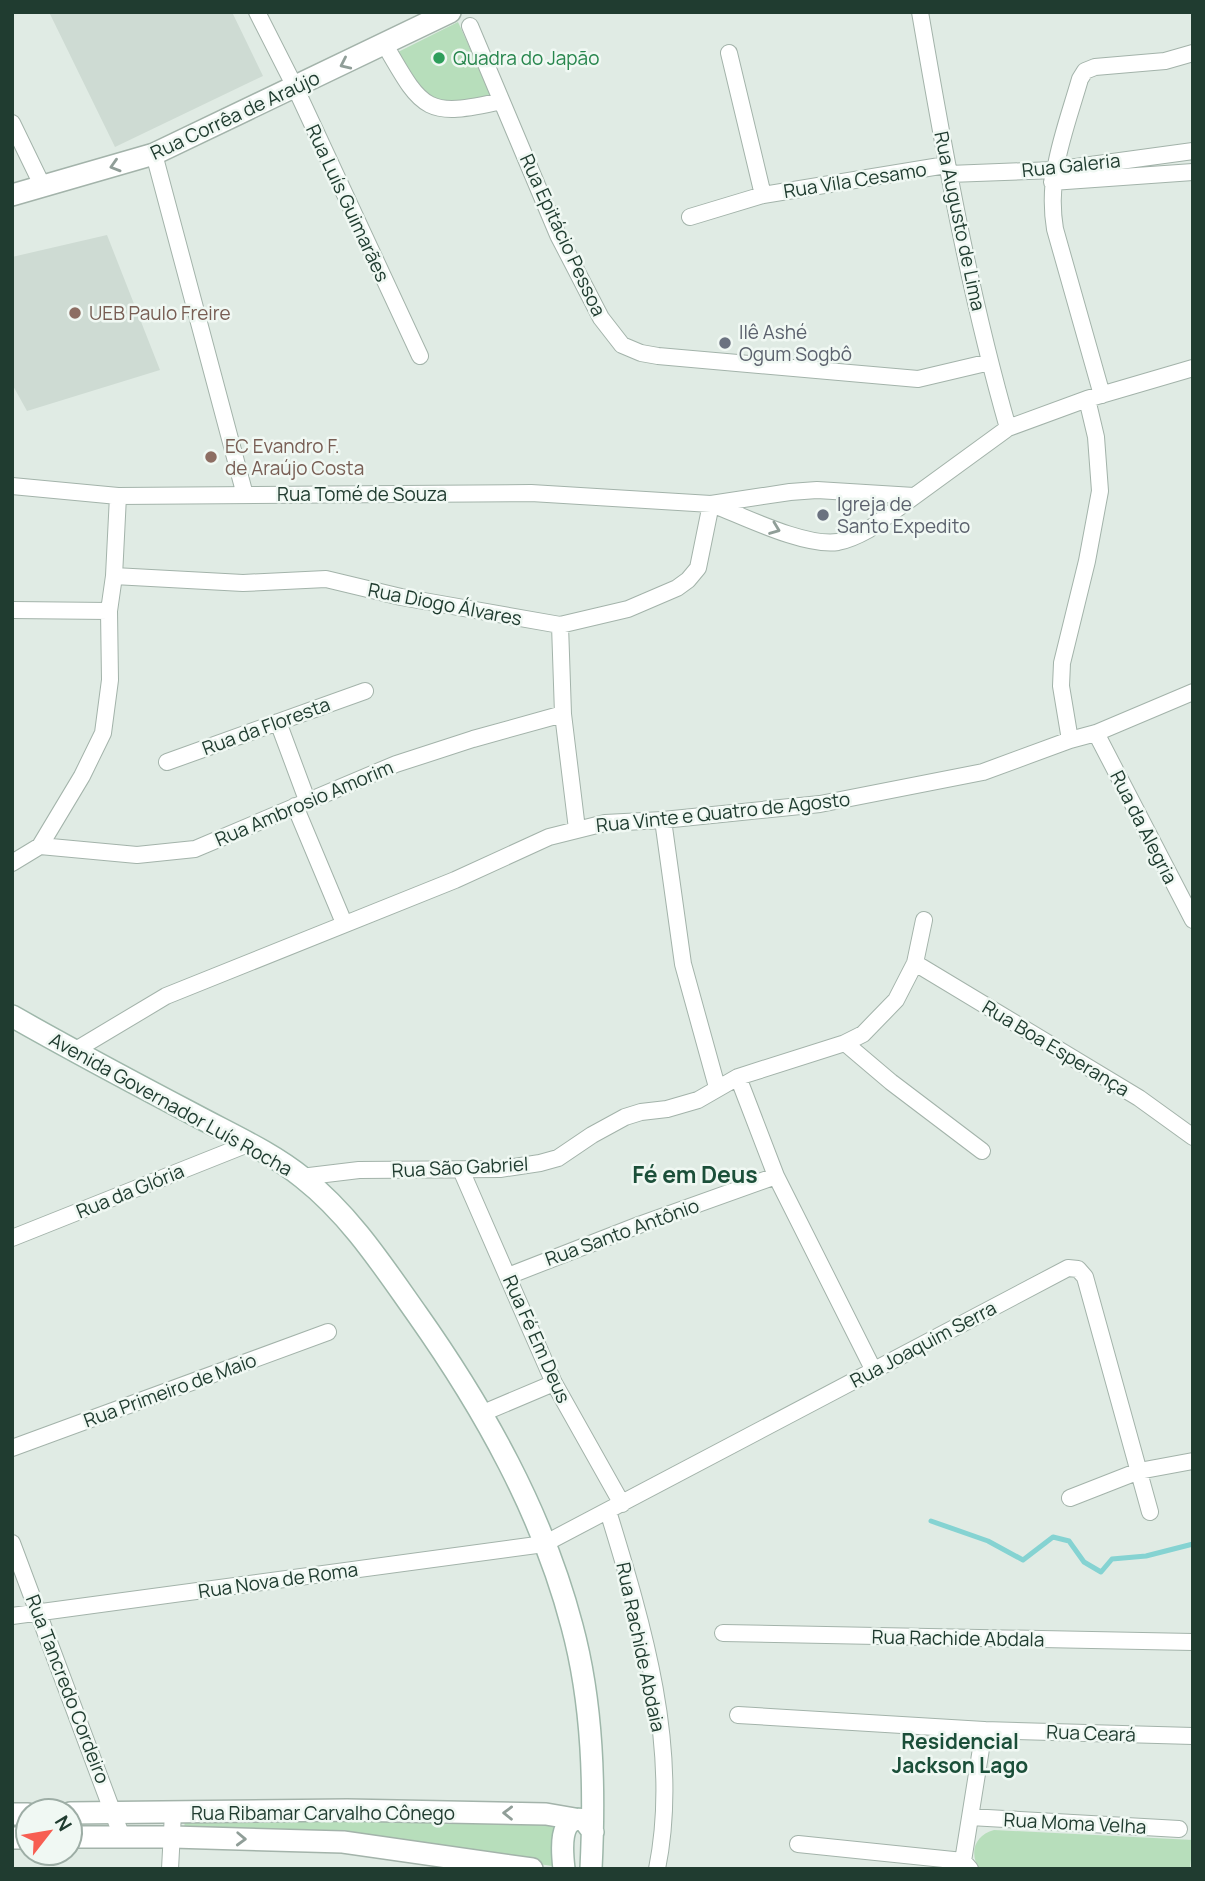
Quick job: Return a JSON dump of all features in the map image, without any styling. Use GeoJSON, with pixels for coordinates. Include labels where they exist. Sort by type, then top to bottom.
{"type":"FeatureCollection","features":[{"type":"Feature","properties":{"kind":"street","name":"Rua Luís Guimarães"},"geometry":{"type":"LineString","coordinates":[[257,12],[295,87],[420,356]]}},
{"type":"Feature","properties":{"kind":"street","name":"Rua Corrêa de Araújo"},"geometry":{"type":"LineString","coordinates":[[12,195],[155,154],[450,12]]}},
{"type":"Feature","properties":{"kind":"street","name":"Rua Augusto de Lima"},"geometry":{"type":"LineString","coordinates":[[920,12],[948,169],[989,362],[1009,428]]}},
{"type":"Feature","properties":{"kind":"street","name":"Rua Epitácio Pessoa"},"geometry":{"type":"LineString","coordinates":[[470,26],[558,235],[601,318],[622,345],[641,353],[918,379],[989,362]]}},
{"type":"Feature","properties":{"kind":"street"},"geometry":{"type":"LineString","coordinates":[[385,45],[409,86],[428,104],[452,111],[501,101]]}},
{"type":"Feature","properties":{"kind":"street"},"geometry":{"type":"LineString","coordinates":[[1070,740],[1061,686],[1062,663],[1087,561],[1100,491],[1094,397],[1055,229],[1052,208],[1053,176],[1080,79],[1085,71],[1095,67],[1165,61],[1193,52]]}},
{"type":"Feature","properties":{"kind":"street","name":"Rua Vila Cesamo"},"geometry":{"type":"LineString","coordinates":[[729,53],[763,195]]}},
{"type":"Feature","properties":{"kind":"street"},"geometry":{"type":"LineString","coordinates":[[12,123],[43,187]]}},
{"type":"Feature","properties":{"kind":"street","name":"Rua Galeria"},"geometry":{"type":"LineString","coordinates":[[1053,176],[1192,150]]}},
{"type":"Feature","properties":{"kind":"street"},"geometry":{"type":"LineString","coordinates":[[155,154],[245,495]]}},
{"type":"Feature","properties":{"kind":"street","name":"Rua Galeria"},"geometry":{"type":"LineString","coordinates":[[948,169],[1053,176],[1193,172]]}},
{"type":"Feature","properties":{"kind":"street","name":"Rua Vila Cesamo"},"geometry":{"type":"LineString","coordinates":[[690,217],[763,195],[948,169]]}},
{"type":"Feature","properties":{"kind":"street","name":"Rua Tomé de Souza"},"geometry":{"type":"LineString","coordinates":[[712,504],[792,535],[835,542],[849,539],[869,530],[1009,428],[1094,397],[1193,368]]}},
{"type":"Feature","properties":{"kind":"street","name":"Rua Tomé de Souza"},"geometry":{"type":"LineString","coordinates":[[12,486],[118,496],[531,493],[712,504],[817,490],[914,496]]}},
{"type":"Feature","properties":{"kind":"street"},"geometry":{"type":"LineString","coordinates":[[12,863],[40,846],[82,776],[103,733],[110,680],[109,611],[114,576],[118,496]]}},
{"type":"Feature","properties":{"kind":"street","name":"Rua Diogo Álvares"},"geometry":{"type":"LineString","coordinates":[[114,576],[243,583],[326,579],[401,597],[560,625],[628,609],[677,588],[688,580],[698,568],[712,504]]}},
{"type":"Feature","properties":{"kind":"street"},"geometry":{"type":"LineString","coordinates":[[12,610],[109,611]]}},
{"type":"Feature","properties":{"kind":"street"},"geometry":{"type":"LineString","coordinates":[[560,625],[563,714],[577,829]]}},
{"type":"Feature","properties":{"kind":"street","name":"Rua da Floresta"},"geometry":{"type":"LineString","coordinates":[[167,762],[365,691]]}},
{"type":"Feature","properties":{"kind":"street","name":"Rua Vinte e Quatro de Agosto"},"geometry":{"type":"LineString","coordinates":[[74,1051],[166,996],[455,880],[549,837],[605,823],[663,820],[820,804],[983,772],[1096,733],[1193,692]]}},
{"type":"Feature","properties":{"kind":"street","name":"Rua Ambrosio Amorim"},"geometry":{"type":"LineString","coordinates":[[40,846],[137,855],[195,849],[396,764],[563,714]]}},
{"type":"Feature","properties":{"kind":"street"},"geometry":{"type":"LineString","coordinates":[[278,722],[301,803],[344,923]]}},
{"type":"Feature","properties":{"kind":"street","name":"Rua da Alegria"},"geometry":{"type":"LineString","coordinates":[[1096,733],[1193,920]]}},
{"type":"Feature","properties":{"kind":"street"},"geometry":{"type":"LineString","coordinates":[[663,820],[683,964],[717,1087]]}},
{"type":"Feature","properties":{"kind":"street","name":"Rua São Gabriel"},"geometry":{"type":"LineString","coordinates":[[301,1177],[359,1170],[500,1169],[558,1158],[625,1117],[698,1100],[738,1077],[845,1043],[863,1034],[896,1000],[915,963],[924,920]]}},
{"type":"Feature","properties":{"kind":"street","name":"Rua Boa Esperança"},"geometry":{"type":"LineString","coordinates":[[915,963],[1139,1098],[1193,1137]]}},
{"type":"Feature","properties":{"kind":"street","name":"Avenida Governador Luís Rocha"},"geometry":{"type":"LineString","coordinates":[[12,1016],[248,1144],[301,1177],[354,1228],[456,1369],[501,1446],[544,1545],[572,1627],[589,1724],[593,1797],[583,1823],[591,1869]]}},
{"type":"Feature","properties":{"kind":"street"},"geometry":{"type":"LineString","coordinates":[[845,1043],[891,1082],[982,1151]]}},
{"type":"Feature","properties":{"kind":"street"},"geometry":{"type":"LineString","coordinates":[[738,1077],[776,1176],[874,1371]]}},
{"type":"Feature","properties":{"kind":"street","name":"Rua da Glória"},"geometry":{"type":"LineString","coordinates":[[12,1238],[248,1144]]}},
{"type":"Feature","properties":{"kind":"street","name":"Rua Fé Em Deus"},"geometry":{"type":"LineString","coordinates":[[461,1170],[554,1383],[615,1508]]}},
{"type":"Feature","properties":{"kind":"street","name":"Rua Santo Antônio"},"geometry":{"type":"LineString","coordinates":[[508,1276],[639,1224],[776,1176]]}},
{"type":"Feature","properties":{"kind":"street","name":"Rua Joaquim Serra"},"geometry":{"type":"LineString","coordinates":[[544,1545],[1063,1270],[1078,1269],[1085,1277],[1150,1512]]}},
{"type":"Feature","properties":{"kind":"street","name":"Rua Primeiro de Maio"},"geometry":{"type":"LineString","coordinates":[[12,1448],[328,1332]]}},
{"type":"Feature","properties":{"kind":"street"},"geometry":{"type":"LineString","coordinates":[[483,1413],[554,1383]]}},
{"type":"Feature","properties":{"kind":"street"},"geometry":{"type":"LineString","coordinates":[[1070,1498],[1139,1471],[1193,1461]]}},
{"type":"Feature","properties":{"kind":"street","name":"Rua Rachide Abdaia"},"geometry":{"type":"LineString","coordinates":[[615,1508],[626,1570],[657,1702],[666,1807],[657,1869]]}},
{"type":"Feature","properties":{"kind":"street","name":"Rua Tancredo Cordeiro"},"geometry":{"type":"LineString","coordinates":[[12,1543],[122,1837]]}},
{"type":"Feature","properties":{"kind":"street","name":"Rua Nova de Roma"},"geometry":{"type":"LineString","coordinates":[[12,1616],[544,1545]]}},
{"type":"Feature","properties":{"kind":"street","name":"Rua Rachide Abdala"},"geometry":{"type":"LineString","coordinates":[[723,1633],[1193,1642]]}},
{"type":"Feature","properties":{"kind":"street","name":"Rua Ceará"},"geometry":{"type":"LineString","coordinates":[[738,1714],[984,1730],[1193,1736]]}},
{"type":"Feature","properties":{"kind":"street"},"geometry":{"type":"LineString","coordinates":[[798,1844],[967,1865],[970,1817],[984,1730]]}},
{"type":"Feature","properties":{"kind":"street","name":"Rua Ribamar Carvalho Cônego"},"geometry":{"type":"LineString","coordinates":[[84,1813],[347,1810],[546,1814],[583,1823]]}},
{"type":"Feature","properties":{"kind":"street"},"geometry":{"type":"LineString","coordinates":[[170,1869],[173,1813]]}},
{"type":"Feature","properties":{"kind":"street","name":"Rua Moma Velha"},"geometry":{"type":"LineString","coordinates":[[970,1817],[1179,1829]]}},
{"type":"Feature","properties":{"kind":"street"},"geometry":{"type":"LineString","coordinates":[[564,1869],[564,1830],[568,1822],[583,1823]]}},
{"type":"Feature","properties":{"kind":"street","name":"Rua Ribamar Carvalho Cônego"},"geometry":{"type":"LineString","coordinates":[[84,1838],[173,1837],[343,1842],[532,1869]]}},
{"type":"Feature","properties":{"kind":"shaded area"},"geometry":{"type":"Polygon","coordinates":[[[49,12],[232,12],[263,76],[115,147],[49,12]]]}},
{"type":"Feature","properties":{"kind":"shaded area","name":"UEB Paulo Freire"},"geometry":{"type":"Polygon","coordinates":[[[107,235],[160,370],[27,411],[12,384],[12,257],[107,235]]]}},
{"type":"Feature","properties":{"kind":"green space"},"geometry":{"type":"Polygon","coordinates":[[[458,22],[492,96],[464,104],[428,98],[396,53],[458,22]]]}},
{"type":"Feature","properties":{"kind":"green space"},"geometry":{"type":"Polygon","coordinates":[[[556,1819],[552,1866],[345,1834],[184,1829],[185,1820],[556,1819]]]}},
{"type":"Feature","properties":{"kind":"green space"},"geometry":{"type":"Polygon","coordinates":[[[994,1830],[1193,1840],[1190,1869],[979,1869],[974,1856],[976,1845],[982,1836],[994,1830]]]}},
{"type":"Feature","properties":{"kind":"waterway"},"geometry":{"type":"LineString","coordinates":[[931,1521],[988,1541],[1023,1560],[1053,1537],[1069,1541],[1084,1562],[1101,1572],[1112,1559],[1146,1556],[1193,1544]]}},
{"type":"Feature","properties":{"kind":"place","name":"Quadra do Japão"},"geometry":{"type":"Point","coordinates":[439,58]}},
{"type":"Feature","properties":{"kind":"place","name":"UEB Paulo Freire"},"geometry":{"type":"Point","coordinates":[75,313]}},
{"type":"Feature","properties":{"kind":"place","name":"Ilê Ashé Ogum Sogbô"},"geometry":{"type":"Point","coordinates":[725,343]}},
{"type":"Feature","properties":{"kind":"place","name":"EC Evandro F. de Araújo Costa"},"geometry":{"type":"Point","coordinates":[211,457]}},
{"type":"Feature","properties":{"kind":"place","name":"Igreja de Santo Expedito"},"geometry":{"type":"Point","coordinates":[823,515]}},
{"type":"Feature","properties":{"kind":"district","name":"Fé em Deus"},"geometry":{"type":"Point","coordinates":[695,1174]}},
{"type":"Feature","properties":{"kind":"district","name":"Residencial Jackson Lago"},"geometry":{"type":"Point","coordinates":[960,1753]}}]}
